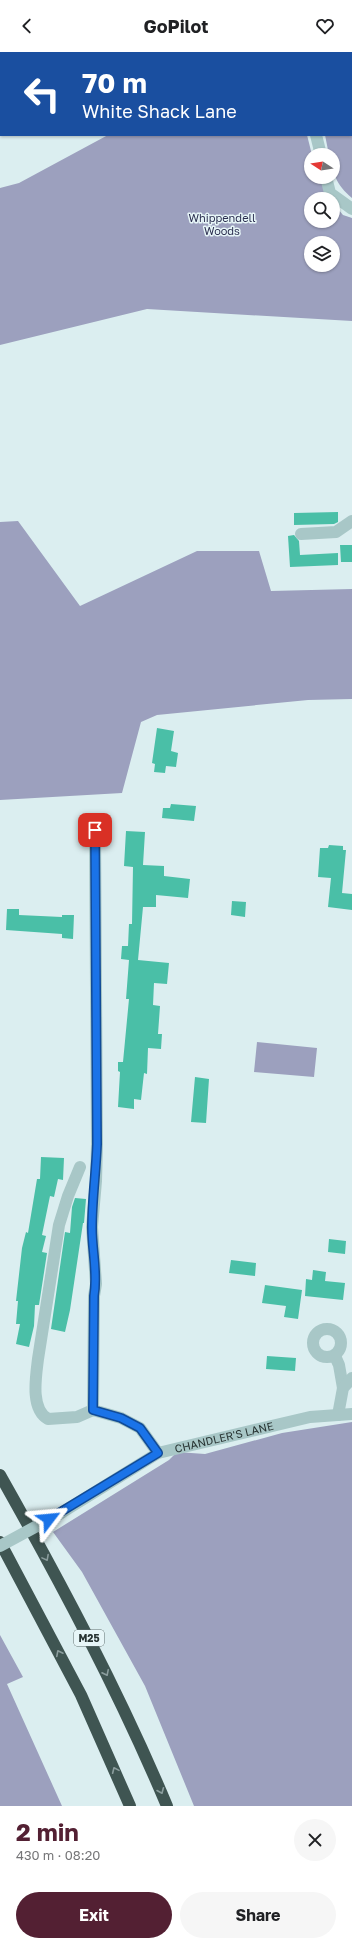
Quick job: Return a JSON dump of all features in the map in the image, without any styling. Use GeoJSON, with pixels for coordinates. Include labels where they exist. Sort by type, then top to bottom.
{"type":"FeatureCollection","features":[{"type":"Feature","properties":{"kind":"highway","name":"M25"},"geometry":{"type":"LineString","coordinates":[[0,1475],[82,1624],[146,1757],[167,1806]]}},
{"type":"Feature","properties":{"kind":"highway"},"geometry":{"type":"LineString","coordinates":[[0,1542],[81,1695],[130,1806]]}},
{"type":"Feature","properties":{"kind":"street"},"geometry":{"type":"LineString","coordinates":[[316,136],[319,148]]}},
{"type":"Feature","properties":{"kind":"street"},"geometry":{"type":"LineString","coordinates":[[328,184],[330,193],[352,209]]}},
{"type":"Feature","properties":{"kind":"street"},"geometry":{"type":"LineString","coordinates":[[301,534],[336,532],[352,521]]}},
{"type":"Feature","properties":{"kind":"street"},"geometry":{"type":"LineString","coordinates":[[93,1410],[94,1296],[96,1284],[92,1227],[96,1181],[97,1144],[95,830]]}},
{"type":"Feature","properties":{"kind":"street"},"geometry":{"type":"LineString","coordinates":[[80,1167],[68,1196],[59,1225],[36,1380],[37,1402],[43,1415],[48,1419],[77,1417],[93,1410],[121,1418],[140,1428],[158,1453]]}},
{"type":"Feature","properties":{"kind":"street"},"geometry":{"type":"LineString","coordinates":[[335,1356],[339,1365],[342,1388],[338,1415]]}},
{"type":"Feature","properties":{"kind":"street"},"geometry":{"type":"LineString","coordinates":[[342,1388],[352,1378]]}},
{"type":"Feature","properties":{"kind":"street","name":"CHANDLER'S LANE"},"geometry":{"type":"LineString","coordinates":[[0,1546],[61,1513],[158,1453],[310,1417],[352,1414]]}},
{"type":"Feature","properties":{"kind":"green space","name":"Whippendell Woods"},"geometry":{"type":"Polygon","coordinates":[[[106,136],[307,136],[310,148],[304,148],[304,184],[323,184],[327,192],[304,192],[304,228],[340,228],[340,211],[343,215],[352,218],[352,321],[147,309],[0,345],[0,188],[19,183],[106,136]]]}},
{"type":"Feature","properties":{"kind":"green space"},"geometry":{"type":"Polygon","coordinates":[[[325,136],[352,136],[352,198],[339,184],[340,148],[328,148],[325,136]]]}},
{"type":"Feature","properties":{"kind":"green space"},"geometry":{"type":"Polygon","coordinates":[[[18,521],[80,606],[197,551],[259,551],[271,591],[352,589],[352,699],[308,700],[157,715],[141,722],[122,793],[0,800],[0,522],[18,521]]]}},
{"type":"Feature","properties":{"kind":"green space"},"geometry":{"type":"Polygon","coordinates":[[[257,1042],[317,1048],[314,1077],[254,1072],[257,1042]]]}},
{"type":"Feature","properties":{"kind":"green space"},"geometry":{"type":"Polygon","coordinates":[[[352,1422],[352,1806],[194,1806],[145,1686],[82,1572],[53,1532],[169,1460],[177,1452],[205,1454],[282,1433],[352,1422]]]}},
{"type":"Feature","properties":{"kind":"green space"},"geometry":{"type":"Polygon","coordinates":[[[0,1635],[23,1677],[7,1684],[62,1806],[0,1806],[0,1635]]]}},
{"type":"Feature","properties":{"kind":"building"},"geometry":{"type":"Polygon","coordinates":[[[338,512],[338,522],[334,524],[294,525],[294,513],[338,512]]]}},
{"type":"Feature","properties":{"kind":"building"},"geometry":{"type":"Polygon","coordinates":[[[294,535],[299,541],[300,555],[338,553],[338,565],[290,567],[288,536],[294,535]]]}},
{"type":"Feature","properties":{"kind":"building"},"geometry":{"type":"Polygon","coordinates":[[[340,545],[352,545],[352,562],[341,562],[340,545]]]}},
{"type":"Feature","properties":{"kind":"building"},"geometry":{"type":"Polygon","coordinates":[[[157,728],[174,731],[171,751],[178,753],[176,767],[166,766],[165,773],[154,772],[155,764],[152,763],[157,728]]]}},
{"type":"Feature","properties":{"kind":"building"},"geometry":{"type":"Polygon","coordinates":[[[171,804],[196,806],[194,821],[162,818],[163,808],[170,808],[171,804]]]}},
{"type":"Feature","properties":{"kind":"building"},"geometry":{"type":"Polygon","coordinates":[[[126,831],[145,832],[143,865],[164,866],[164,876],[190,879],[188,898],[156,895],[156,907],[143,907],[138,960],[169,963],[167,984],[154,983],[153,1005],[160,1006],[158,1034],[162,1034],[161,1049],[148,1048],[147,1074],[144,1073],[141,1100],[134,1099],[134,1109],[118,1107],[120,1072],[118,1071],[118,1062],[123,1062],[129,999],[126,999],[129,960],[121,959],[122,946],[128,946],[129,924],[132,924],[133,867],[124,866],[126,831]]]}},
{"type":"Feature","properties":{"kind":"building"},"geometry":{"type":"Polygon","coordinates":[[[329,845],[343,846],[343,850],[346,850],[342,893],[352,894],[352,910],[328,907],[331,878],[318,877],[320,848],[328,848],[329,845]]]}},
{"type":"Feature","properties":{"kind":"building"},"geometry":{"type":"Polygon","coordinates":[[[232,901],[246,902],[245,917],[231,915],[232,901]]]}},
{"type":"Feature","properties":{"kind":"building"},"geometry":{"type":"Polygon","coordinates":[[[7,909],[19,909],[19,915],[62,917],[62,915],[74,915],[73,939],[62,938],[62,934],[6,930],[7,909]]]}},
{"type":"Feature","properties":{"kind":"building"},"geometry":{"type":"Polygon","coordinates":[[[195,1077],[209,1079],[206,1123],[191,1122],[195,1077]]]}},
{"type":"Feature","properties":{"kind":"building"},"geometry":{"type":"Polygon","coordinates":[[[41,1157],[64,1158],[63,1180],[58,1179],[54,1197],[50,1196],[42,1235],[46,1236],[42,1252],[47,1253],[39,1305],[35,1305],[34,1326],[29,1347],[16,1344],[20,1324],[16,1324],[18,1301],[16,1301],[22,1248],[26,1232],[28,1233],[37,1179],[40,1179],[41,1157]]]}},
{"type":"Feature","properties":{"kind":"building"},"geometry":{"type":"Polygon","coordinates":[[[75,1198],[86,1199],[84,1223],[65,1332],[51,1329],[65,1232],[70,1233],[72,1207],[75,1198]]]}},
{"type":"Feature","properties":{"kind":"building"},"geometry":{"type":"Polygon","coordinates":[[[329,1239],[346,1241],[345,1254],[328,1252],[329,1239]]]}},
{"type":"Feature","properties":{"kind":"building"},"geometry":{"type":"Polygon","coordinates":[[[231,1260],[256,1263],[255,1276],[229,1273],[231,1260]]]}},
{"type":"Feature","properties":{"kind":"building"},"geometry":{"type":"Polygon","coordinates":[[[313,1270],[326,1272],[325,1281],[345,1283],[343,1300],[305,1296],[306,1279],[312,1280],[313,1270]]]}},
{"type":"Feature","properties":{"kind":"building"},"geometry":{"type":"Polygon","coordinates":[[[265,1285],[302,1290],[298,1319],[284,1317],[286,1306],[262,1303],[265,1285]]]}},
{"type":"Feature","properties":{"kind":"building"},"geometry":{"type":"Polygon","coordinates":[[[267,1356],[296,1358],[295,1371],[266,1369],[267,1356]]]}},
{"type":"Feature","properties":{"kind":"route"},"geometry":{"type":"LineString","coordinates":[[49,1519],[158,1453],[145,1432],[131,1422],[110,1414],[93,1410],[94,1296],[96,1284],[92,1227],[96,1181],[97,1144],[95,830]]}}]}
